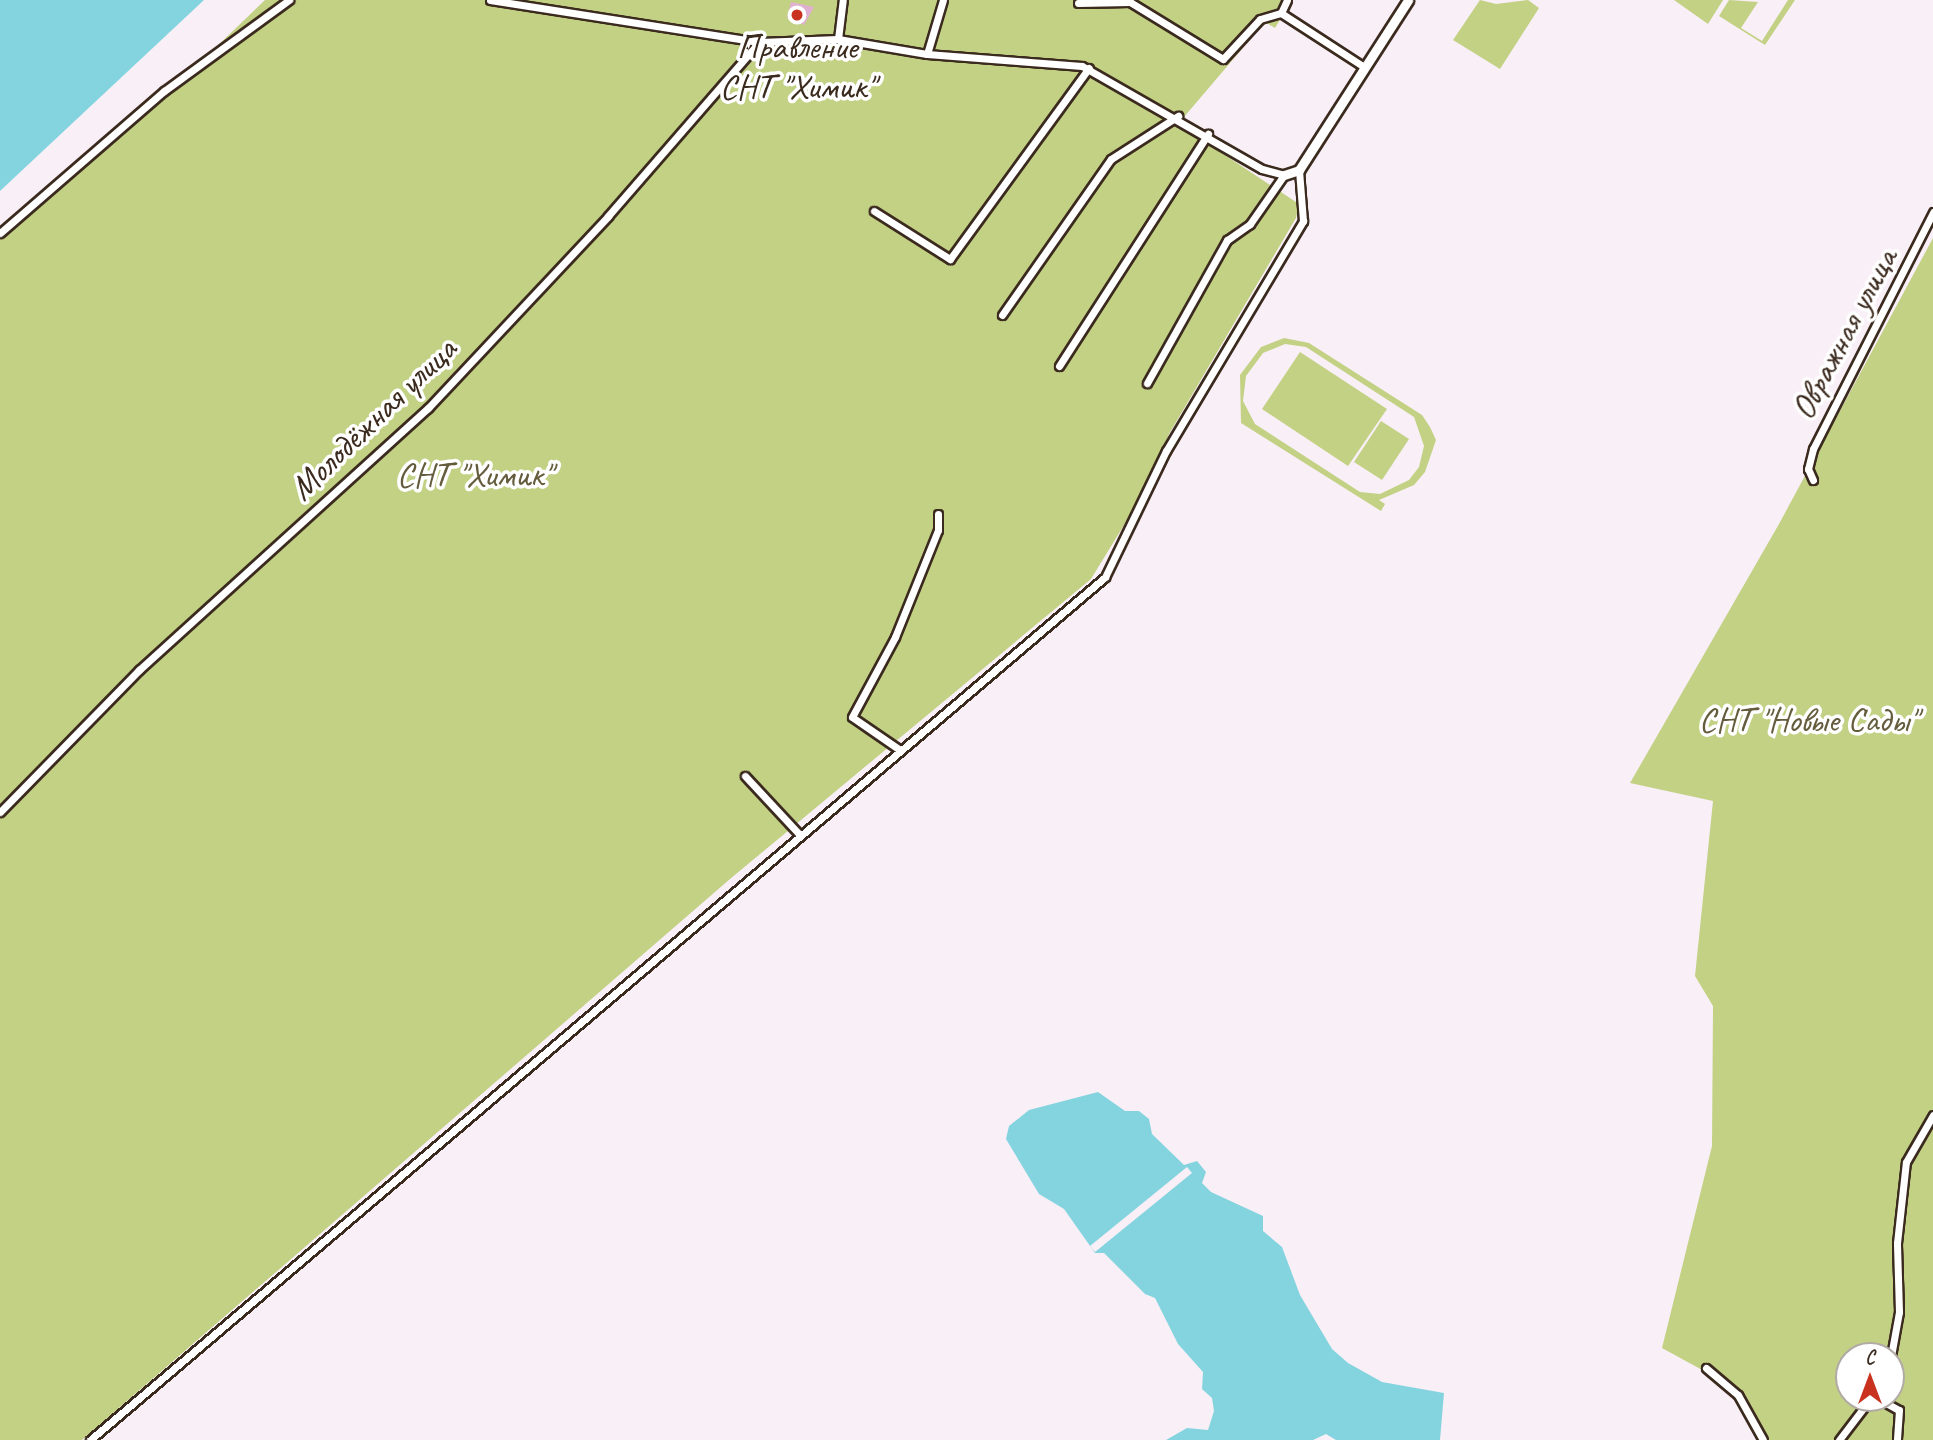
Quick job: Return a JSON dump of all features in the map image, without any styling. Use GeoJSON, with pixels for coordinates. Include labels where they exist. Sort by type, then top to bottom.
{"type":"FeatureCollection","features":[{"type":"Feature","properties":{"kind":"street"},"geometry":{"type":"LineString","coordinates":[[0,233],[164,91],[289,0]]}},
{"type":"Feature","properties":{"kind":"street"},"geometry":{"type":"LineString","coordinates":[[490,0],[759,42],[838,39],[927,54],[1089,68],[1178,116],[1262,169],[1284,175],[1299,170]]}},
{"type":"Feature","properties":{"kind":"street"},"geometry":{"type":"LineString","coordinates":[[838,39],[843,0]]}},
{"type":"Feature","properties":{"kind":"street"},"geometry":{"type":"LineString","coordinates":[[927,54],[943,0]]}},
{"type":"Feature","properties":{"kind":"street"},"geometry":{"type":"LineString","coordinates":[[1281,13],[1287,0]]}},
{"type":"Feature","properties":{"kind":"street"},"geometry":{"type":"LineString","coordinates":[[90,1440],[1105,577],[1166,451],[1303,221],[1299,170],[1408,0]]}},
{"type":"Feature","properties":{"kind":"street"},"geometry":{"type":"LineString","coordinates":[[1078,3],[1130,2],[1223,60],[1259,19],[1281,13],[1364,67]]}},
{"type":"Feature","properties":{"kind":"street","name":"Молодёжная улица"},"geometry":{"type":"LineString","coordinates":[[0,812],[139,670],[428,408],[608,216],[759,42]]}},
{"type":"Feature","properties":{"kind":"street"},"geometry":{"type":"LineString","coordinates":[[874,211],[950,259],[1089,68]]}},
{"type":"Feature","properties":{"kind":"street"},"geometry":{"type":"LineString","coordinates":[[1002,315],[1111,159],[1178,116]]}},
{"type":"Feature","properties":{"kind":"street"},"geometry":{"type":"LineString","coordinates":[[1059,366],[1208,134]]}},
{"type":"Feature","properties":{"kind":"street"},"geometry":{"type":"LineString","coordinates":[[1147,383],[1227,240],[1250,223],[1284,175]]}},
{"type":"Feature","properties":{"kind":"street","name":"Овражная улица"},"geometry":{"type":"LineString","coordinates":[[1813,480],[1808,469],[1813,449],[1933,212]]}},
{"type":"Feature","properties":{"kind":"street"},"geometry":{"type":"LineString","coordinates":[[900,750],[852,717],[895,637],[938,530],[938,514]]}},
{"type":"Feature","properties":{"kind":"street"},"geometry":{"type":"LineString","coordinates":[[745,776],[800,835]]}},
{"type":"Feature","properties":{"kind":"street"},"geometry":{"type":"LineString","coordinates":[[1894,1342],[1899,1312],[1897,1243],[1906,1162],[1933,1115]]}},
{"type":"Feature","properties":{"kind":"street"},"geometry":{"type":"LineString","coordinates":[[1706,1367],[1738,1395],[1763,1440]]}},
{"type":"Feature","properties":{"kind":"street"},"geometry":{"type":"LineString","coordinates":[[1839,1440],[1860,1412]]}},
{"type":"Feature","properties":{"kind":"street"},"geometry":{"type":"LineString","coordinates":[[1897,1440],[1899,1412]]}},
{"type":"Feature","properties":{"kind":"green space","name":"СНТ \"Химик\""},"geometry":{"type":"Polygon","coordinates":[[[265,0],[1292,0],[1275,28],[1265,22],[1178,124],[1299,204],[1296,218],[1169,434],[1151,481],[1091,579],[730,879],[82,1440],[0,1440],[0,232],[187,75],[265,0]]]}},
{"type":"Feature","properties":{"kind":"green space"},"geometry":{"type":"Polygon","coordinates":[[[1480,0],[1496,4],[1528,0],[1539,8],[1500,69],[1453,40],[1480,0]]]}},
{"type":"Feature","properties":{"kind":"green space"},"geometry":{"type":"Polygon","coordinates":[[[1674,0],[1723,0],[1708,24],[1674,0]]]}},
{"type":"Feature","properties":{"kind":"green space"},"geometry":{"type":"Polygon","coordinates":[[[1729,0],[1758,2],[1741,28],[1762,41],[1788,0],[1795,0],[1765,45],[1719,16],[1729,0]]]}},
{"type":"Feature","properties":{"kind":"green space","name":"СНТ \"Новые Сады\""},"geometry":{"type":"Polygon","coordinates":[[[1933,238],[1933,1440],[1769,1440],[1737,1389],[1662,1348],[1712,1146],[1713,1006],[1695,976],[1713,801],[1630,783],[1779,524],[1933,238]]]}},
{"type":"Feature","properties":{"kind":"green space"},"geometry":{"type":"Polygon","coordinates":[[[1284,338],[1309,343],[1422,415],[1436,440],[1425,472],[1414,485],[1379,500],[1385,504],[1381,511],[1241,423],[1240,375],[1261,347],[1284,338]],[[1285,344],[1263,353],[1246,376],[1243,401],[1255,424],[1360,492],[1380,494],[1409,480],[1419,467],[1424,446],[1414,417],[1306,347],[1285,344]]]}},
{"type":"Feature","properties":{"kind":"green space"},"geometry":{"type":"Polygon","coordinates":[[[1300,352],[1387,409],[1348,466],[1262,409],[1300,352]]]}},
{"type":"Feature","properties":{"kind":"green space"},"geometry":{"type":"Polygon","coordinates":[[[1381,421],[1409,439],[1382,480],[1354,462],[1381,421]]]}},
{"type":"Feature","properties":{"kind":"water"},"geometry":{"type":"Polygon","coordinates":[[[0,0],[204,0],[0,191],[0,0]]]}},
{"type":"Feature","properties":{"kind":"water"},"geometry":{"type":"Polygon","coordinates":[[[1098,1092],[1125,1111],[1139,1111],[1149,1119],[1152,1134],[1184,1165],[1197,1161],[1206,1172],[1202,1183],[1211,1192],[1263,1216],[1263,1231],[1282,1247],[1300,1295],[1332,1349],[1348,1363],[1382,1382],[1444,1393],[1440,1440],[1336,1440],[1326,1434],[1313,1440],[1166,1440],[1187,1428],[1208,1430],[1214,1411],[1212,1398],[1202,1389],[1203,1372],[1178,1344],[1155,1298],[1145,1294],[1104,1253],[1095,1253],[1064,1209],[1039,1194],[1006,1139],[1009,1126],[1029,1110],[1098,1092]]]}},
{"type":"Feature","properties":{"kind":"pier"},"geometry":{"type":"Polygon","coordinates":[[[1187,1167],[1192,1173],[1095,1252],[1090,1246],[1187,1167]]]}},
{"type":"Feature","properties":{"kind":"building","name":"Правление СНТ \"Химик\""},"geometry":{"type":"Polygon","coordinates":[[[791,2],[814,7],[804,25],[787,18],[791,2]]]}},
{"type":"Feature","properties":{"kind":"place","name":"Правление СНТ \"Химик\""},"geometry":{"type":"Point","coordinates":[797,15]}}]}
